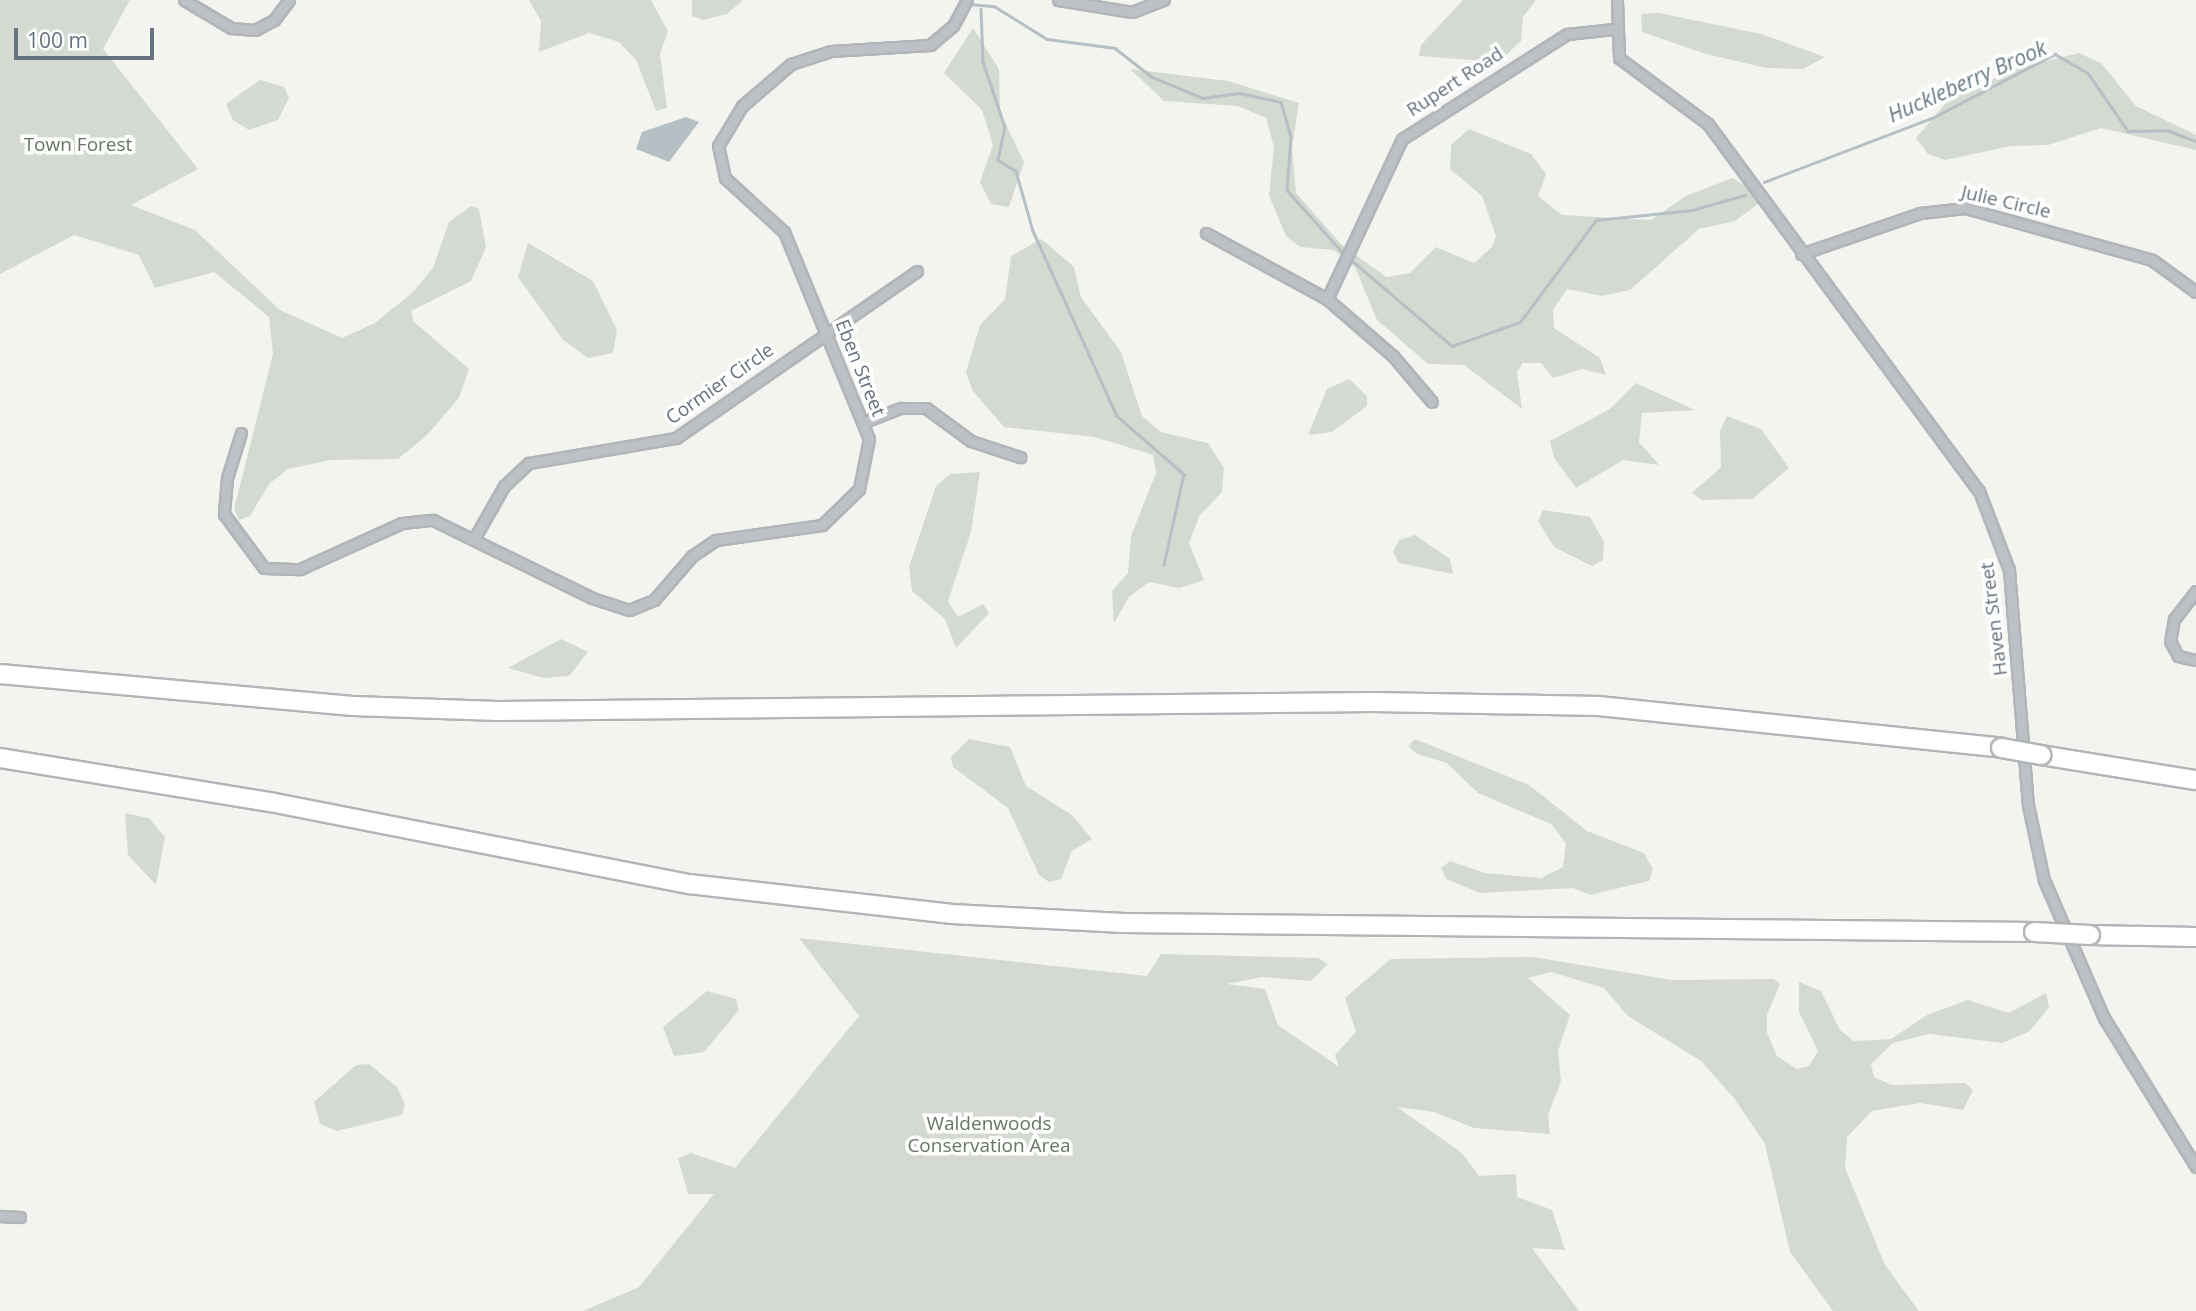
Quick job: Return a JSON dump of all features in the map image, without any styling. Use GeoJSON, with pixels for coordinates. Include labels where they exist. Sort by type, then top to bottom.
{"type":"FeatureCollection","features":[{"type":"Feature","properties":{"kind":"highway"},"geometry":{"type":"LineString","coordinates":[[0,674],[353,706],[498,711],[1373,702],[1598,706],[2001,748],[2196,780]]}},
{"type":"Feature","properties":{"kind":"highway"},"geometry":{"type":"LineString","coordinates":[[0,758],[232,796],[689,884],[952,914],[1124,923],[2034,932],[2196,937]]}},
{"type":"Feature","properties":{"kind":"street"},"geometry":{"type":"LineString","coordinates":[[184,0],[232,28],[255,30],[274,20],[289,0]]}},
{"type":"Feature","properties":{"kind":"street"},"geometry":{"type":"LineString","coordinates":[[1058,0],[1132,12],[1164,0]]}},
{"type":"Feature","properties":{"kind":"street","name":"Haven Street"},"geometry":{"type":"LineString","coordinates":[[1617,0],[1614,29],[1622,63],[1695,110],[1801,254],[1947,442],[1990,514],[2009,570],[2028,805],[2044,880],[2104,1018],[2196,1167]]}},
{"type":"Feature","properties":{"kind":"street","name":"Eben Street"},"geometry":{"type":"LineString","coordinates":[[241,433],[227,478],[224,514],[264,568],[300,569],[413,521],[442,522],[592,598],[637,608],[662,594],[707,544],[803,531],[840,513],[866,470],[864,422],[784,232],[725,177],[717,155],[721,136],[756,91],[791,64],[831,51],[930,45],[965,4]]}},
{"type":"Feature","properties":{"kind":"street","name":"Rupert Road"},"geometry":{"type":"LineString","coordinates":[[1327,299],[1402,139],[1567,34],[1614,29]]}},
{"type":"Feature","properties":{"kind":"street","name":"Julie Circle"},"geometry":{"type":"LineString","coordinates":[[1801,254],[1920,213],[1965,208],[2152,260],[2196,292]]}},
{"type":"Feature","properties":{"kind":"street"},"geometry":{"type":"LineString","coordinates":[[1206,233],[1327,299],[1393,356],[1432,402]]}},
{"type":"Feature","properties":{"kind":"street","name":"Cormier Circle"},"geometry":{"type":"LineString","coordinates":[[475,537],[504,486],[529,463],[665,443],[917,271]]}},
{"type":"Feature","properties":{"kind":"street"},"geometry":{"type":"LineString","coordinates":[[864,422],[901,408],[926,408],[971,441],[1020,457]]}},
{"type":"Feature","properties":{"kind":"street"},"geometry":{"type":"LineString","coordinates":[[2196,591],[2174,620],[2169,641],[2178,656],[2196,660]]}},
{"type":"Feature","properties":{"kind":"street"},"geometry":{"type":"LineString","coordinates":[[0,1216],[20,1217]]}},
{"type":"Feature","properties":{"kind":"green space","name":"Town Forest"},"geometry":{"type":"Polygon","coordinates":[[[0,0],[130,0],[103,49],[198,169],[131,205],[195,230],[280,310],[342,338],[375,323],[413,292],[433,268],[449,222],[471,206],[479,209],[486,247],[471,281],[411,311],[414,322],[469,369],[459,398],[427,435],[398,459],[331,460],[288,469],[269,484],[250,516],[239,520],[234,509],[273,354],[269,317],[214,272],[155,288],[139,255],[74,235],[0,274],[0,0]]]}},
{"type":"Feature","properties":{"kind":"green space"},"geometry":{"type":"Polygon","coordinates":[[[529,0],[651,0],[668,31],[660,54],[667,108],[656,111],[636,60],[619,42],[589,33],[539,52],[541,21],[529,0]]]}},
{"type":"Feature","properties":{"kind":"green space"},"geometry":{"type":"Polygon","coordinates":[[[692,0],[743,0],[727,14],[703,20],[692,16],[692,0]]]}},
{"type":"Feature","properties":{"kind":"green space"},"geometry":{"type":"Polygon","coordinates":[[[1463,0],[1536,0],[1523,17],[1521,41],[1499,62],[1419,56],[1421,45],[1463,0]]]}},
{"type":"Feature","properties":{"kind":"green space"},"geometry":{"type":"Polygon","coordinates":[[[1659,13],[1761,34],[1825,57],[1803,69],[1766,68],[1706,54],[1642,32],[1641,14],[1659,13]]]}},
{"type":"Feature","properties":{"kind":"green space"},"geometry":{"type":"Polygon","coordinates":[[[973,28],[999,69],[1000,112],[1024,162],[1009,207],[991,204],[980,182],[993,145],[982,110],[944,73],[973,28]]]}},
{"type":"Feature","properties":{"kind":"green space"},"geometry":{"type":"Polygon","coordinates":[[[2079,53],[2101,63],[2136,106],[2196,135],[2196,150],[2101,128],[2048,145],[2011,146],[1945,160],[1928,154],[1916,138],[1951,97],[2019,68],[2079,53]]]}},
{"type":"Feature","properties":{"kind":"green space"},"geometry":{"type":"Polygon","coordinates":[[[1130,69],[1228,81],[1299,103],[1292,147],[1296,193],[1341,244],[1386,277],[1410,273],[1436,247],[1474,263],[1492,247],[1496,236],[1482,196],[1450,169],[1451,145],[1469,129],[1531,154],[1546,174],[1538,196],[1562,215],[1651,220],[1686,196],[1732,178],[1758,192],[1758,204],[1735,221],[1699,229],[1630,290],[1602,296],[1567,289],[1553,310],[1554,328],[1600,358],[1606,375],[1582,369],[1553,378],[1541,363],[1523,363],[1517,372],[1522,409],[1464,365],[1428,364],[1377,320],[1355,267],[1334,250],[1300,247],[1286,236],[1269,196],[1274,147],[1266,118],[1238,106],[1164,101],[1130,69]]]}},
{"type":"Feature","properties":{"kind":"green space"},"geometry":{"type":"Polygon","coordinates":[[[260,80],[284,87],[289,98],[278,120],[249,130],[233,120],[226,104],[260,80]]]}},
{"type":"Feature","properties":{"kind":"green space"},"geometry":{"type":"Polygon","coordinates":[[[1041,239],[1074,267],[1081,297],[1121,352],[1142,416],[1161,432],[1208,443],[1224,468],[1222,492],[1200,515],[1189,543],[1204,580],[1179,588],[1149,582],[1129,597],[1114,623],[1112,591],[1128,573],[1131,536],[1156,473],[1153,455],[1095,437],[1004,427],[972,390],[966,372],[980,325],[1005,299],[1011,256],[1041,239]]]}},
{"type":"Feature","properties":{"kind":"green space"},"geometry":{"type":"Polygon","coordinates":[[[528,243],[593,281],[617,330],[613,353],[588,358],[563,340],[518,277],[528,243]]]}},
{"type":"Feature","properties":{"kind":"green space"},"geometry":{"type":"Polygon","coordinates":[[[1349,379],[1367,396],[1367,406],[1332,432],[1308,435],[1327,389],[1349,379]]]}},
{"type":"Feature","properties":{"kind":"green space"},"geometry":{"type":"Polygon","coordinates":[[[1636,383],[1695,410],[1642,413],[1639,442],[1659,465],[1623,460],[1576,488],[1554,458],[1550,441],[1610,409],[1636,383]]]}},
{"type":"Feature","properties":{"kind":"green space"},"geometry":{"type":"Polygon","coordinates":[[[1727,416],[1761,429],[1789,468],[1752,499],[1702,500],[1692,493],[1721,467],[1720,431],[1727,416]]]}},
{"type":"Feature","properties":{"kind":"green space"},"geometry":{"type":"Polygon","coordinates":[[[980,472],[971,532],[948,601],[958,617],[983,604],[989,613],[956,648],[945,619],[912,591],[909,567],[936,486],[950,474],[980,472]]]}},
{"type":"Feature","properties":{"kind":"green space"},"geometry":{"type":"Polygon","coordinates":[[[1543,510],[1590,517],[1604,542],[1603,560],[1592,566],[1554,547],[1538,521],[1543,510]]]}},
{"type":"Feature","properties":{"kind":"green space"},"geometry":{"type":"Polygon","coordinates":[[[1415,535],[1450,559],[1453,574],[1399,563],[1393,552],[1399,540],[1415,535]]]}},
{"type":"Feature","properties":{"kind":"green space"},"geometry":{"type":"Polygon","coordinates":[[[561,639],[588,652],[569,676],[544,678],[508,668],[561,639]]]}},
{"type":"Feature","properties":{"kind":"green space"},"geometry":{"type":"Polygon","coordinates":[[[969,739],[1010,747],[1026,786],[1072,815],[1092,839],[1072,851],[1061,879],[1049,882],[1039,875],[1008,808],[953,767],[951,757],[969,739]]]}},
{"type":"Feature","properties":{"kind":"green space"},"geometry":{"type":"Polygon","coordinates":[[[1415,739],[1529,785],[1587,831],[1644,853],[1653,869],[1649,881],[1590,895],[1573,888],[1480,893],[1446,879],[1441,868],[1450,861],[1485,873],[1541,878],[1563,867],[1566,843],[1551,824],[1478,793],[1447,763],[1417,754],[1408,746],[1415,739]]]}},
{"type":"Feature","properties":{"kind":"green space"},"geometry":{"type":"Polygon","coordinates":[[[125,813],[149,818],[165,837],[156,885],[128,855],[125,813]]]}},
{"type":"Feature","properties":{"kind":"green space","name":"Waldenwoods Conservation Area"},"geometry":{"type":"Polygon","coordinates":[[[799,938],[1147,976],[1161,954],[1318,958],[1328,964],[1311,981],[1262,977],[1227,984],[1265,989],[1278,1025],[1339,1067],[1335,1055],[1356,1032],[1345,998],[1391,959],[1533,957],[1672,980],[1774,979],[1780,984],[1767,1015],[1767,1033],[1777,1056],[1797,1069],[1809,1066],[1818,1051],[1799,1012],[1799,982],[1821,991],[1840,1030],[1854,1041],[1891,1039],[1927,1015],[1968,1000],[2009,1013],[2046,993],[2049,1007],[2030,1031],[2002,1043],[1929,1034],[1893,1043],[1871,1064],[1874,1077],[1891,1085],[1965,1083],[1973,1090],[1963,1110],[1920,1103],[1872,1111],[1847,1137],[1845,1168],[1885,1265],[1919,1311],[1833,1311],[1790,1252],[1765,1144],[1734,1098],[1701,1061],[1628,1016],[1604,988],[1551,972],[1528,978],[1570,1015],[1558,1051],[1561,1081],[1548,1115],[1550,1134],[1474,1128],[1434,1112],[1397,1107],[1462,1153],[1479,1176],[1516,1174],[1517,1197],[1552,1210],[1565,1250],[1532,1248],[1579,1311],[583,1311],[639,1287],[714,1194],[688,1194],[678,1158],[691,1153],[735,1168],[859,1016],[799,938]]]}},
{"type":"Feature","properties":{"kind":"green space"},"geometry":{"type":"Polygon","coordinates":[[[707,991],[736,999],[739,1010],[704,1052],[674,1056],[663,1027],[707,991]]]}},
{"type":"Feature","properties":{"kind":"green space"},"geometry":{"type":"Polygon","coordinates":[[[369,1064],[397,1087],[405,1104],[402,1115],[337,1131],[320,1124],[314,1102],[356,1065],[369,1064]]]}},
{"type":"Feature","properties":{"kind":"shaded area"},"geometry":{"type":"Polygon","coordinates":[[[686,117],[699,122],[669,162],[636,149],[642,132],[686,117]]]}},
{"type":"Feature","properties":{"kind":"waterway","name":"Huckleberry Brook"},"geometry":{"type":"LineString","coordinates":[[970,4],[994,6],[1047,39],[1115,48],[1152,77],[1203,98],[1239,93],[1281,102],[1291,137],[1287,190],[1344,254]]}},
{"type":"Feature","properties":{"kind":"waterway"},"geometry":{"type":"LineString","coordinates":[[981,9],[983,62],[1005,127],[998,160],[1016,171],[1033,231],[1117,416],[1184,474],[1164,565]]}},
{"type":"Feature","properties":{"kind":"waterway","name":"Huckleberry Brook"},"geometry":{"type":"LineString","coordinates":[[1764,182],[1932,118],[2055,54],[2088,73],[2128,131],[2167,130],[2196,141]]}},
{"type":"Feature","properties":{"kind":"waterway","name":"Huckleberry Brook"},"geometry":{"type":"LineString","coordinates":[[1349,258],[1452,346],[1520,322],[1596,220],[1692,210],[1745,195]]}}]}
